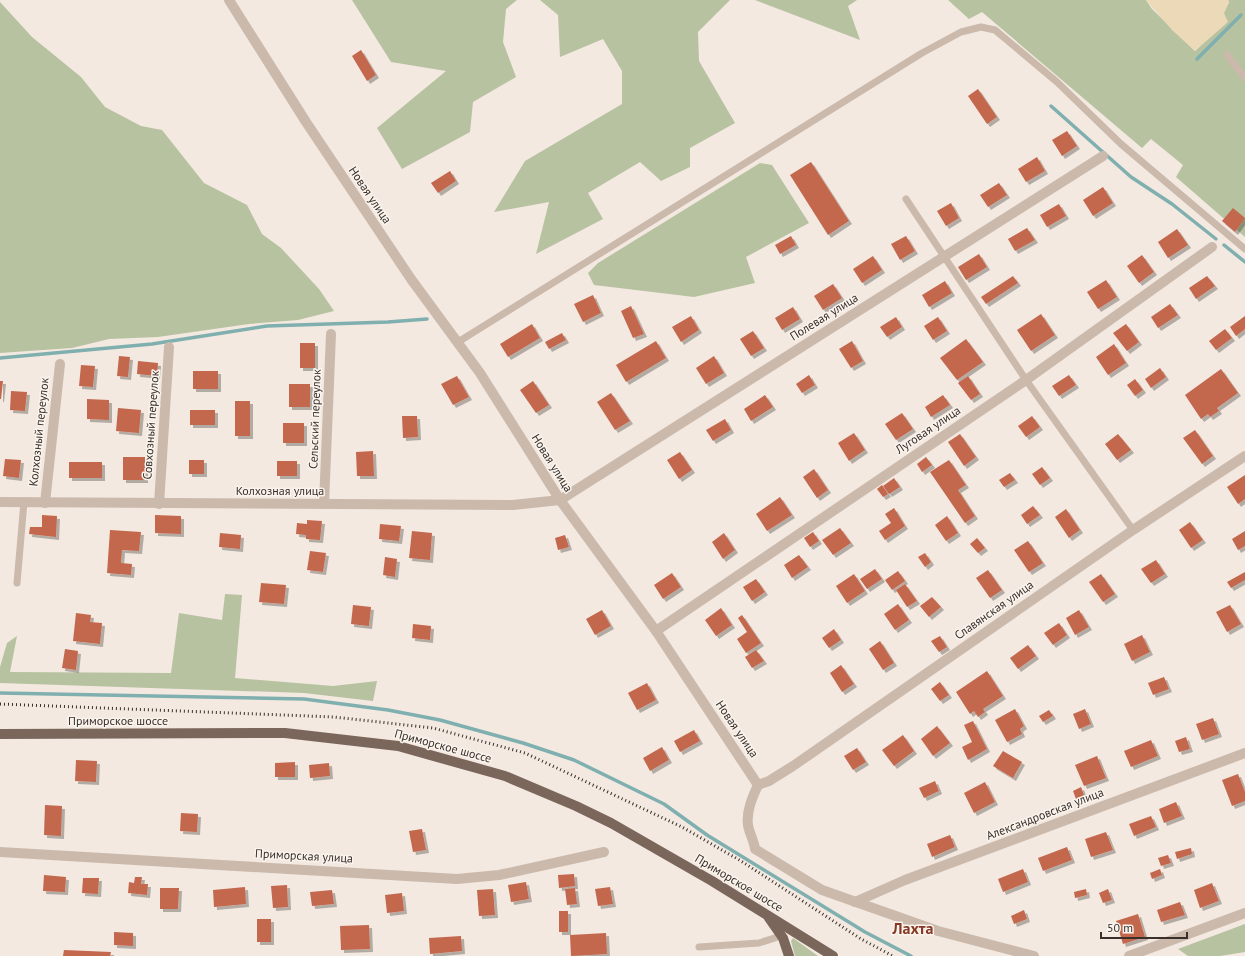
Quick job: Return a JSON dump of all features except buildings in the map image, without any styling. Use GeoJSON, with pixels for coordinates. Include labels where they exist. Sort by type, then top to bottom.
{"type":"FeatureCollection","features":[{"type":"Feature","properties":{"kind":"main road","name":"Приморское шоссе"},"geometry":{"type":"LineString","coordinates":[[0,734],[285,733],[398,746],[505,776],[576,806],[611,823],[765,912],[833,956]]}},
{"type":"Feature","properties":{"kind":"main road"},"geometry":{"type":"LineString","coordinates":[[765,912],[781,936],[789,956]]}},
{"type":"Feature","properties":{"kind":"street","name":"Новая улица"},"geometry":{"type":"LineString","coordinates":[[229,0],[306,122],[411,279],[480,373],[560,500],[656,631],[758,785]]}},
{"type":"Feature","properties":{"kind":"street","name":"Полевая улица"},"geometry":{"type":"LineString","coordinates":[[560,500],[1103,156]]}},
{"type":"Feature","properties":{"kind":"street","name":"Луговая улица"},"geometry":{"type":"LineString","coordinates":[[656,631],[1026,380],[1212,247]]}},
{"type":"Feature","properties":{"kind":"street","name":"Сельский переулок"},"geometry":{"type":"LineString","coordinates":[[324,504],[331,334]]}},
{"type":"Feature","properties":{"kind":"street","name":"Совхозный переулок"},"geometry":{"type":"LineString","coordinates":[[159,504],[169,347]]}},
{"type":"Feature","properties":{"kind":"street","name":"Колхозный переулок"},"geometry":{"type":"LineString","coordinates":[[44,503],[60,364]]}},
{"type":"Feature","properties":{"kind":"street","name":"Славянская улица"},"geometry":{"type":"LineString","coordinates":[[758,785],[769,781],[793,766],[1133,530],[1245,456]]}},
{"type":"Feature","properties":{"kind":"street","name":"Колхозная улица"},"geometry":{"type":"LineString","coordinates":[[0,502],[513,505],[560,500]]}},
{"type":"Feature","properties":{"kind":"street","name":"Александровская улица"},"geometry":{"type":"LineString","coordinates":[[855,902],[905,880],[1245,752]]}},
{"type":"Feature","properties":{"kind":"street"},"geometry":{"type":"LineString","coordinates":[[758,785],[752,801],[748,824],[754,839],[755,849],[822,890],[938,931],[1034,956]]}},
{"type":"Feature","properties":{"kind":"street","name":"Приморская улица"},"geometry":{"type":"LineString","coordinates":[[0,852],[457,879],[499,875],[604,852]]}},
{"type":"Feature","properties":{"kind":"street"},"geometry":{"type":"LineString","coordinates":[[1129,956],[1245,913]]}},
{"type":"Feature","properties":{"kind":"lane"},"geometry":{"type":"LineString","coordinates":[[458,342],[922,53],[961,32],[981,27],[995,30],[1001,34],[1057,82],[1121,144],[1245,249]]}},
{"type":"Feature","properties":{"kind":"lane"},"geometry":{"type":"LineString","coordinates":[[1227,55],[1245,78]]}},
{"type":"Feature","properties":{"kind":"lane"},"geometry":{"type":"LineString","coordinates":[[906,199],[1026,380],[1133,530]]}},
{"type":"Feature","properties":{"kind":"lane"},"geometry":{"type":"LineString","coordinates":[[17,584],[24,502]]}},
{"type":"Feature","properties":{"kind":"lane"},"geometry":{"type":"LineString","coordinates":[[699,946],[759,943],[781,936]]}},
{"type":"Feature","properties":{"kind":"green space"},"geometry":{"type":"Polygon","coordinates":[[[352,0],[517,0],[506,9],[503,42],[516,77],[473,102],[470,132],[402,169],[377,128],[446,71],[391,62],[352,0]]]}},
{"type":"Feature","properties":{"kind":"green space"},"geometry":{"type":"Polygon","coordinates":[[[540,0],[730,0],[698,32],[699,61],[735,123],[690,148],[690,167],[661,181],[640,162],[588,193],[603,219],[536,254],[549,202],[494,212],[525,161],[622,104],[622,71],[603,39],[560,57],[558,15],[540,0]]]}},
{"type":"Feature","properties":{"kind":"green space"},"geometry":{"type":"Polygon","coordinates":[[[755,0],[857,0],[848,6],[860,40],[755,0]]]}},
{"type":"Feature","properties":{"kind":"green space"},"geometry":{"type":"Polygon","coordinates":[[[948,0],[1146,0],[1152,9],[1195,51],[1206,40],[1219,22],[1229,2],[1228,0],[1245,0],[1245,237],[1176,177],[1183,165],[1151,139],[1142,148],[982,12],[969,19],[948,0]]]}},
{"type":"Feature","properties":{"kind":"green space"},"geometry":{"type":"Polygon","coordinates":[[[0,2],[32,37],[81,77],[105,107],[141,126],[162,130],[204,183],[247,205],[262,234],[281,248],[319,289],[334,311],[298,320],[249,324],[158,337],[109,339],[72,348],[0,353],[0,2]]]}},
{"type":"Feature","properties":{"kind":"green space"},"geometry":{"type":"Polygon","coordinates":[[[760,163],[772,165],[809,223],[746,257],[755,283],[694,297],[594,285],[588,273],[598,263],[760,163]]]}},
{"type":"Feature","properties":{"kind":"green space"},"geometry":{"type":"Polygon","coordinates":[[[225,594],[242,595],[235,678],[333,686],[377,681],[373,701],[304,693],[0,683],[0,667],[7,643],[17,636],[10,672],[171,673],[179,613],[222,620],[225,594]]]}},
{"type":"Feature","properties":{"kind":"green space"},"geometry":{"type":"Polygon","coordinates":[[[1245,924],[1245,952],[1220,956],[1188,956],[1178,949],[1245,924]]]}},
{"type":"Feature","properties":{"kind":"green space"},"geometry":{"type":"Polygon","coordinates":[[[793,938],[818,956],[795,956],[791,941],[793,938]]]}},
{"type":"Feature","properties":{"kind":"sand"},"geometry":{"type":"Polygon","coordinates":[[[1146,0],[1228,0],[1229,2],[1224,13],[1228,22],[1195,51],[1172,30],[1146,0]]]}},
{"type":"Feature","properties":{"kind":"waterway"},"geometry":{"type":"LineString","coordinates":[[1197,59],[1241,15]]}},
{"type":"Feature","properties":{"kind":"waterway"},"geometry":{"type":"LineString","coordinates":[[1051,106],[1131,177],[1172,204],[1216,239]]}},
{"type":"Feature","properties":{"kind":"waterway"},"geometry":{"type":"LineString","coordinates":[[1224,245],[1245,262]]}},
{"type":"Feature","properties":{"kind":"waterway"},"geometry":{"type":"LineString","coordinates":[[0,358],[152,344],[267,326],[388,322],[427,319]]}},
{"type":"Feature","properties":{"kind":"waterway"},"geometry":{"type":"LineString","coordinates":[[0,693],[304,699],[388,710],[440,720],[523,743],[574,760],[664,804],[707,835],[865,932],[911,956]]}},
{"type":"Feature","properties":{"kind":"railway"},"geometry":{"type":"LineString","coordinates":[[0,704],[334,717],[433,728],[525,753],[682,827],[741,861],[861,939],[893,956]]}},
{"type":"Feature","properties":{"kind":"district","name":"Лахта"},"geometry":{"type":"Point","coordinates":[913,928]}}]}
